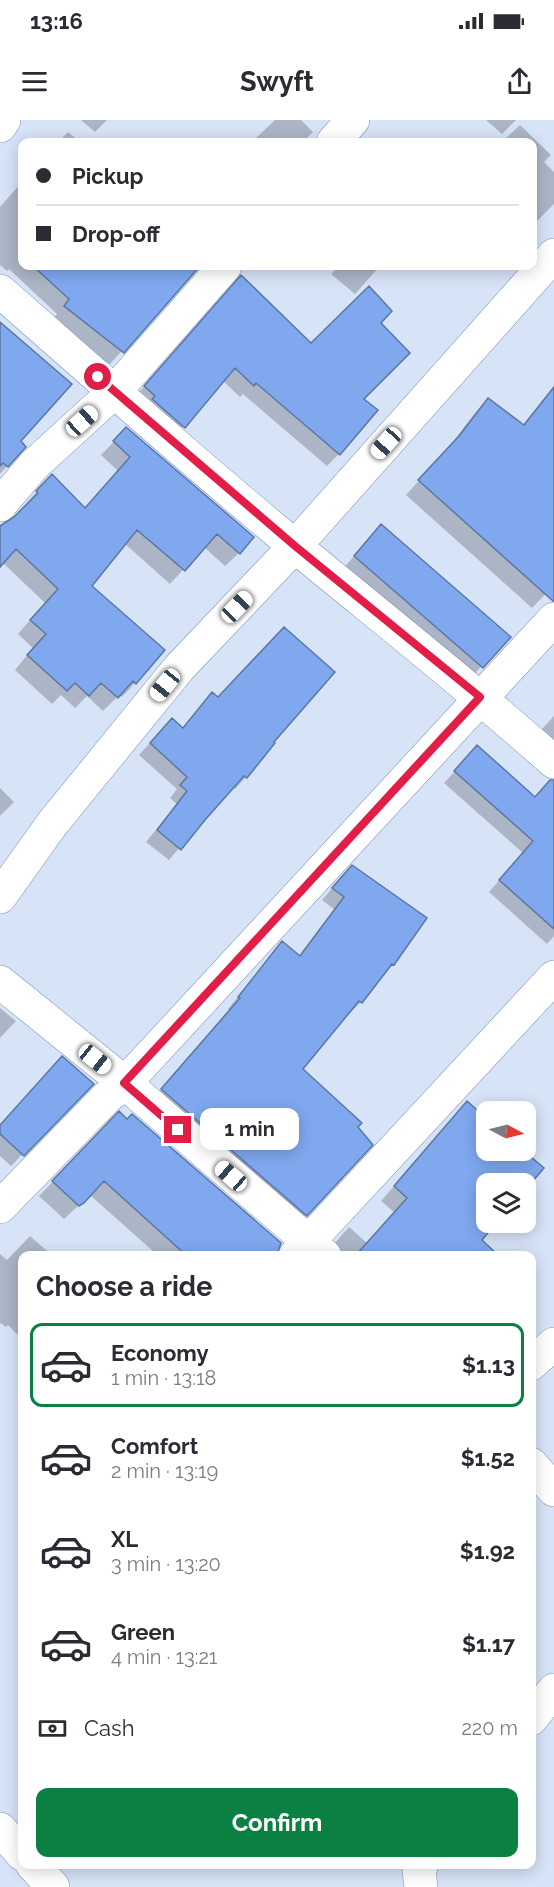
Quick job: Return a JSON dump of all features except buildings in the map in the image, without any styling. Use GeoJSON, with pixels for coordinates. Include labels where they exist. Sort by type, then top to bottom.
{"type":"FeatureCollection","features":[{"type":"Feature","properties":{"kind":"street"},"geometry":{"type":"LineString","coordinates":[[0,126],[4,120]]}},
{"type":"Feature","properties":{"kind":"street"},"geometry":{"type":"LineString","coordinates":[[337,138],[354,120]]}},
{"type":"Feature","properties":{"kind":"street"},"geometry":{"type":"LineString","coordinates":[[0,897],[52,824],[179,668],[295,546],[554,255]]}},
{"type":"Feature","properties":{"kind":"street"},"geometry":{"type":"LineString","coordinates":[[0,505],[34,465],[114,392],[221,270]]}},
{"type":"Feature","properties":{"kind":"street"},"geometry":{"type":"LineString","coordinates":[[0,291],[114,392],[295,546],[480,697],[554,762]]}},
{"type":"Feature","properties":{"kind":"street"},"geometry":{"type":"LineString","coordinates":[[0,1207],[107,1096],[124,1083],[554,619]]}},
{"type":"Feature","properties":{"kind":"street"},"geometry":{"type":"LineString","coordinates":[[0,982],[124,1083],[309,1250],[554,977]]}},
{"type":"Feature","properties":{"kind":"street"},"geometry":{"type":"LineString","coordinates":[[536,1360],[554,1344]]}},
{"type":"Feature","properties":{"kind":"street"},"geometry":{"type":"LineString","coordinates":[[536,1470],[554,1490]]}},
{"type":"Feature","properties":{"kind":"street"},"geometry":{"type":"LineString","coordinates":[[536,1713],[554,1690]]}},
{"type":"Feature","properties":{"kind":"street"},"geometry":{"type":"LineString","coordinates":[[0,1829],[18,1849]]}},
{"type":"Feature","properties":{"kind":"street"},"geometry":{"type":"LineString","coordinates":[[37,1869],[53,1887]]}},
{"type":"Feature","properties":{"kind":"street"},"geometry":{"type":"LineString","coordinates":[[420,1869],[421,1887]]}},
{"type":"Feature","properties":{"kind":"route"},"geometry":{"type":"LineString","coordinates":[[98,377],[295,546],[480,697],[124,1083],[178,1130]]}}]}
